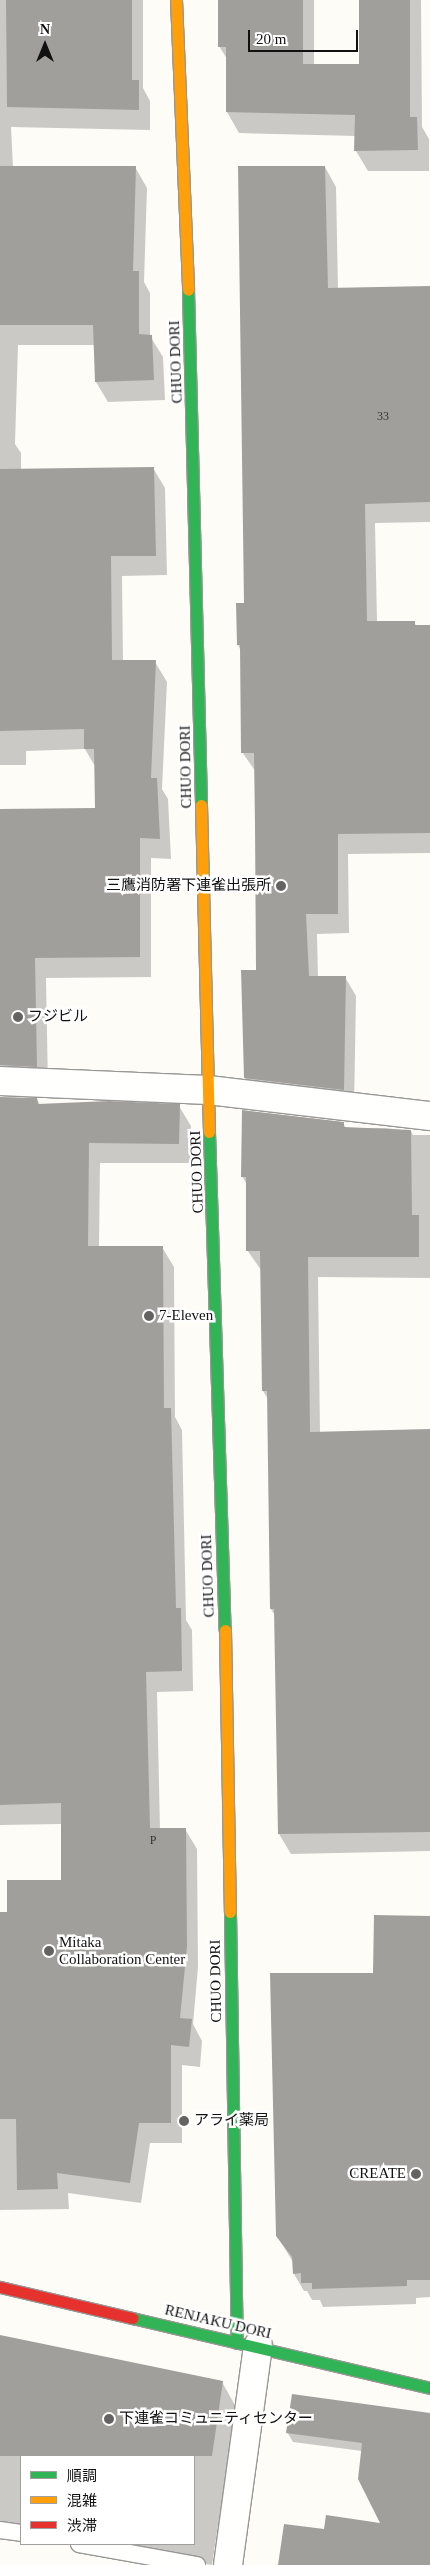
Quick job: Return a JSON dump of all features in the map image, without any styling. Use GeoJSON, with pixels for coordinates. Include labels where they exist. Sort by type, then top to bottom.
{"type":"FeatureCollection","features":[{"type":"Feature","properties":{"kind":"street","name":"CHUO DORI"},"geometry":{"type":"LineString","coordinates":[[176,0],[192,385],[208,1090],[247,2344]]}},
{"type":"Feature","properties":{"kind":"street"},"geometry":{"type":"LineString","coordinates":[[0,1081],[208,1090],[430,1116]]}},
{"type":"Feature","properties":{"kind":"street","name":"RENJAKU DORI"},"geometry":{"type":"LineString","coordinates":[[0,2287],[430,2388]]}},
{"type":"Feature","properties":{"kind":"street"},"geometry":{"type":"LineString","coordinates":[[228,2565],[247,2344]]}},
{"type":"Feature","properties":{"kind":"lane"},"geometry":{"type":"LineString","coordinates":[[0,2530],[20,2533]]}},
{"type":"Feature","properties":{"kind":"lane"},"geometry":{"type":"LineString","coordinates":[[85,2545],[197,2565]]}},
{"type":"Feature","properties":{"kind":"building"},"geometry":{"type":"Polygon","coordinates":[[[6,0],[132,0],[132,80],[139,80],[139,110],[7,107],[6,0]]]}},
{"type":"Feature","properties":{"kind":"building"},"geometry":{"type":"Polygon","coordinates":[[[218,0],[303,0],[303,64],[359,64],[359,0],[410,0],[410,117],[417,117],[418,150],[354,151],[355,115],[226,112],[226,47],[218,47],[218,0]]]}},
{"type":"Feature","properties":{"kind":"building"},"geometry":{"type":"Polygon","coordinates":[[[0,166],[136,166],[133,271],[139,271],[139,334],[152,335],[154,380],[95,382],[93,325],[0,325],[0,166]]]}},
{"type":"Feature","properties":{"kind":"building"},"geometry":{"type":"Polygon","coordinates":[[[238,166],[325,166],[328,288],[430,286],[430,502],[365,504],[367,621],[415,621],[415,625],[430,625],[430,833],[338,834],[338,914],[306,914],[309,976],[346,976],[344,1090],[244,1078],[241,970],[256,970],[254,753],[241,753],[240,645],[237,645],[236,603],[244,603],[238,166]]]}},
{"type":"Feature","properties":{"kind":"building"},"geometry":{"type":"Polygon","coordinates":[[[154,467],[156,556],[111,556],[112,660],[156,660],[151,778],[157,778],[160,839],[140,838],[140,957],[35,958],[37,1067],[0,1065],[0,809],[95,808],[94,749],[84,749],[84,729],[0,731],[0,469],[154,467]]]}},
{"type":"Feature","properties":{"kind":"building"},"geometry":{"type":"Polygon","coordinates":[[[0,1097],[37,1098],[38,1104],[109,1101],[180,1104],[179,1144],[89,1143],[88,1246],[163,1246],[164,1408],[171,1408],[176,1608],[181,1608],[182,1671],[146,1672],[150,1828],[186,1828],[187,1946],[180,2018],[192,2019],[189,2047],[171,2045],[171,2123],[139,2123],[130,2183],[57,2173],[58,2189],[17,2190],[16,2119],[0,2119],[0,1912],[7,1912],[7,1880],[61,1880],[61,1803],[0,1805],[0,1097]]]}},
{"type":"Feature","properties":{"kind":"building"},"geometry":{"type":"Polygon","coordinates":[[[242,1110],[344,1122],[344,1127],[411,1130],[412,1215],[419,1215],[419,1257],[308,1257],[310,1432],[430,1429],[430,1832],[278,1834],[274,1609],[270,1609],[267,1391],[262,1391],[260,1251],[246,1251],[246,1177],[241,1177],[242,1110]]]}},
{"type":"Feature","properties":{"kind":"building"},"geometry":{"type":"Polygon","coordinates":[[[374,1915],[430,1916],[430,2280],[407,2280],[407,2286],[312,2289],[312,2283],[301,2283],[301,2273],[293,2274],[292,2257],[276,2236],[270,1973],[373,1973],[374,1915]]]}},
{"type":"Feature","properties":{"kind":"building","name":"下連雀コミュニティセンター"},"geometry":{"type":"Polygon","coordinates":[[[0,2335],[223,2381],[212,2456],[0,2456],[0,2335]]]}},
{"type":"Feature","properties":{"kind":"building"},"geometry":{"type":"Polygon","coordinates":[[[292,2394],[430,2413],[430,2565],[278,2565],[284,2524],[324,2529],[326,2515],[380,2523],[358,2479],[362,2443],[286,2433],[292,2394]]]}},
{"type":"Feature","properties":{"kind":"traffic: fast"},"geometry":{"type":"LineString","coordinates":[[188,290],[201,805]]}},
{"type":"Feature","properties":{"kind":"traffic: fast"},"geometry":{"type":"LineString","coordinates":[[209,1132],[225,1630]]}},
{"type":"Feature","properties":{"kind":"traffic: fast"},"geometry":{"type":"LineString","coordinates":[[230,1912],[237,2343]]}},
{"type":"Feature","properties":{"kind":"traffic: fast"},"geometry":{"type":"LineString","coordinates":[[132,2318],[430,2388]]}},
{"type":"Feature","properties":{"kind":"traffic: slow"},"geometry":{"type":"LineString","coordinates":[[176,0],[188,290]]}},
{"type":"Feature","properties":{"kind":"traffic: slow"},"geometry":{"type":"LineString","coordinates":[[201,805],[209,1132]]}},
{"type":"Feature","properties":{"kind":"traffic: slow"},"geometry":{"type":"LineString","coordinates":[[225,1630],[230,1912]]}},
{"type":"Feature","properties":{"kind":"traffic: jam"},"geometry":{"type":"LineString","coordinates":[[0,2287],[132,2318]]}},
{"type":"Feature","properties":{"kind":"place","name":"三鷹消防署下連雀出張所"},"geometry":{"type":"Point","coordinates":[281,886]}},
{"type":"Feature","properties":{"kind":"place","name":"フジビル"},"geometry":{"type":"Point","coordinates":[18,1017]}},
{"type":"Feature","properties":{"kind":"place","name":"7-Eleven"},"geometry":{"type":"Point","coordinates":[149,1316]}},
{"type":"Feature","properties":{"kind":"place","name":"Mitaka Collaboration Center"},"geometry":{"type":"Point","coordinates":[49,1951]}},
{"type":"Feature","properties":{"kind":"place","name":"アライ薬局"},"geometry":{"type":"Point","coordinates":[184,2121]}},
{"type":"Feature","properties":{"kind":"place","name":"CREATE"},"geometry":{"type":"Point","coordinates":[416,2174]}},
{"type":"Feature","properties":{"kind":"place","name":"下連雀コミュニティセンター"},"geometry":{"type":"Point","coordinates":[109,2419]}}]}
